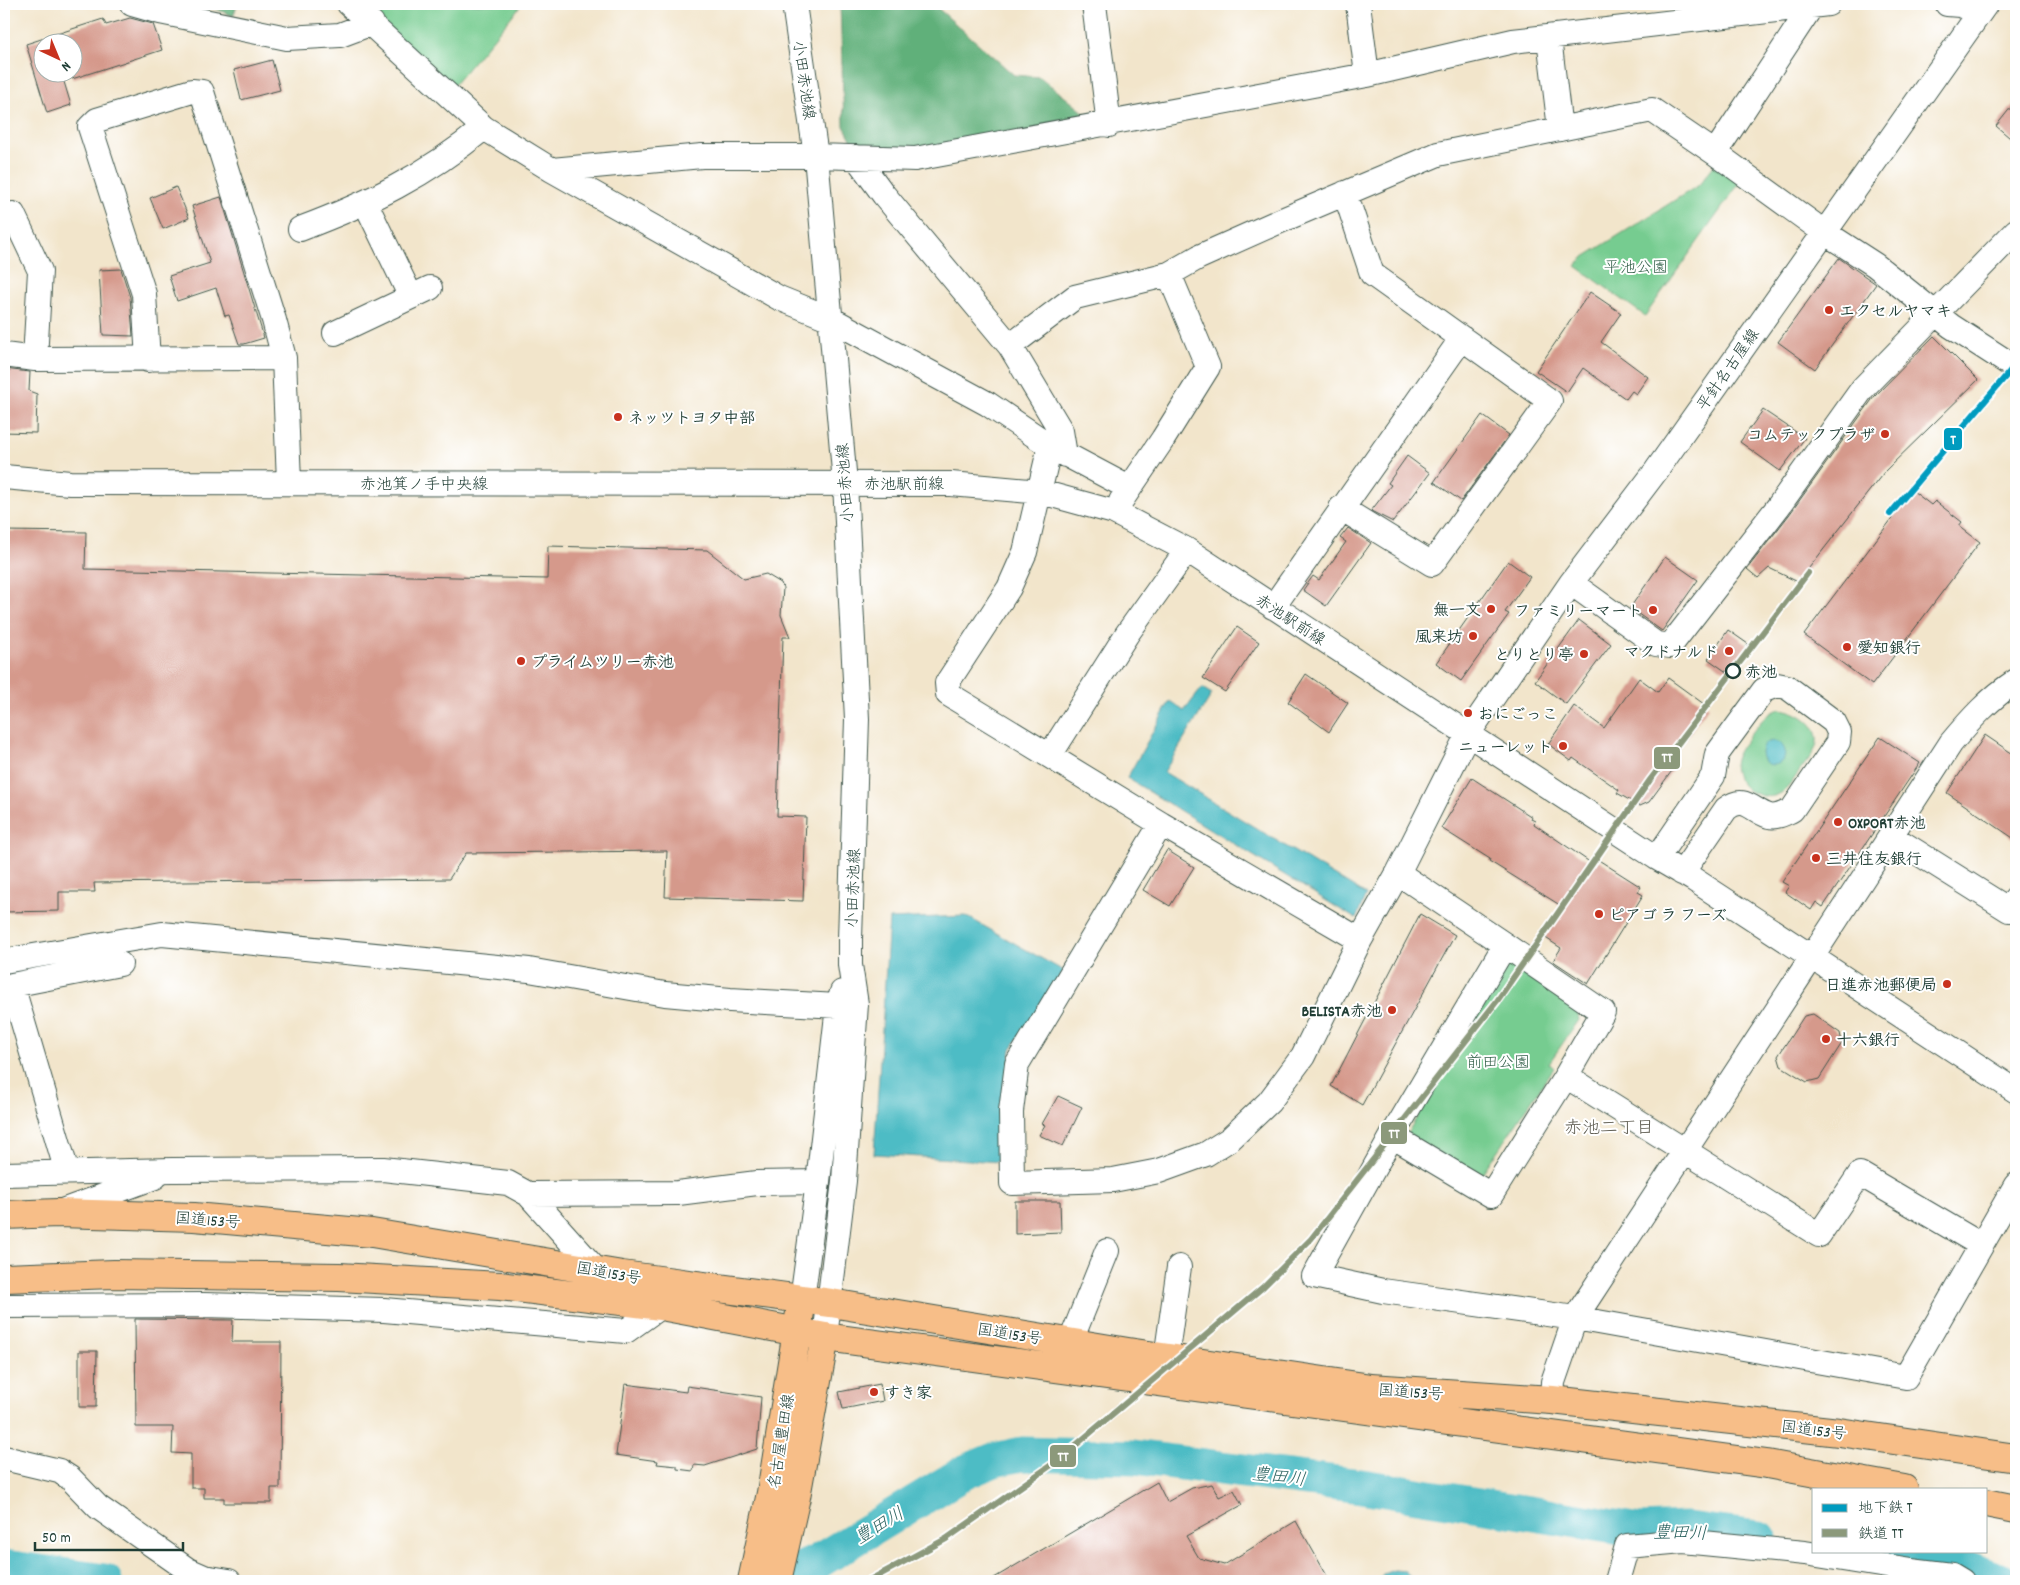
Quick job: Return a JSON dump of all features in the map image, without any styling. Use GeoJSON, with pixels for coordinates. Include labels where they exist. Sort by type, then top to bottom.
{"type":"FeatureCollection","features":[{"type":"Feature","properties":{"kind":"main road","name":"国道153号"},"geometry":{"type":"LineString","coordinates":[[4,1214],[58,1213],[194,1217],[372,1233],[596,1270],[831,1303],[1070,1343],[1371,1388],[1552,1400],[1839,1432],[2016,1458]]}},
{"type":"Feature","properties":{"kind":"main road","name":"国道153号"},"geometry":{"type":"LineString","coordinates":[[4,1278],[114,1274],[339,1277],[500,1286],[661,1306],[825,1337],[1767,1464],[1899,1488]]}},
{"type":"Feature","properties":{"kind":"main road","name":"名古屋豊田線"},"geometry":{"type":"LineString","coordinates":[[777,1581],[802,1300]]}},
{"type":"Feature","properties":{"kind":"main road","name":"名古屋豊田線"},"geometry":{"type":"LineString","coordinates":[[752,1581],[784,1495],[825,1337]]}},
{"type":"Feature","properties":{"kind":"main road"},"geometry":{"type":"LineString","coordinates":[[1988,1503],[2016,1508]]}},
{"type":"Feature","properties":{"kind":"street"},"geometry":{"type":"LineString","coordinates":[[132,4],[160,12],[287,38],[340,35],[372,23]]}},
{"type":"Feature","properties":{"kind":"street"},"geometry":{"type":"LineString","coordinates":[[348,4],[372,23],[484,128],[552,170],[779,298],[831,319],[988,404],[1058,451],[1129,488]]}},
{"type":"Feature","properties":{"kind":"street","name":"小田赤池線"},"geometry":{"type":"LineString","coordinates":[[794,4],[816,156],[831,319],[845,483],[857,719],[850,965],[856,1004],[844,1180],[831,1303],[825,1337]]}},
{"type":"Feature","properties":{"kind":"street"},"geometry":{"type":"LineString","coordinates":[[1094,4],[1109,125]]}},
{"type":"Feature","properties":{"kind":"street"},"geometry":{"type":"LineString","coordinates":[[1358,4],[1367,75]]}},
{"type":"Feature","properties":{"kind":"street"},"geometry":{"type":"LineString","coordinates":[[552,170],[702,156],[816,156],[915,159],[1109,125],[1367,75],[1513,41],[1818,4]]}},
{"type":"Feature","properties":{"kind":"street"},"geometry":{"type":"LineString","coordinates":[[1715,153],[1818,4]]}},
{"type":"Feature","properties":{"kind":"street"},"geometry":{"type":"LineString","coordinates":[[1947,4],[1982,8]]}},
{"type":"Feature","properties":{"kind":"street","name":"平針名古屋線"},"geometry":{"type":"LineString","coordinates":[[1160,824],[1017,1064],[1011,1111],[1012,1183],[1122,1179],[1159,1171],[1206,1154],[1230,1139],[1269,1102],[1303,1056],[1360,940],[1398,873],[1468,734],[1571,583],[1656,471],[1982,8]]}},
{"type":"Feature","properties":{"kind":"street"},"geometry":{"type":"LineString","coordinates":[[1548,38],[1560,129]]}},
{"type":"Feature","properties":{"kind":"street"},"geometry":{"type":"LineString","coordinates":[[148,360],[144,294],[90,128],[97,120],[192,91],[202,92],[274,320],[284,358],[289,482]]}},
{"type":"Feature","properties":{"kind":"street"},"geometry":{"type":"LineString","coordinates":[[1010,346],[1075,297],[1168,274],[1199,257],[1438,154],[1652,110],[1875,266],[1951,326],[2016,368]]}},
{"type":"Feature","properties":{"kind":"street"},"geometry":{"type":"LineString","coordinates":[[300,229],[366,204],[410,181],[484,128]]}},
{"type":"Feature","properties":{"kind":"street"},"geometry":{"type":"LineString","coordinates":[[856,157],[884,195],[1010,346],[1061,430],[1058,451],[1041,492],[1025,552],[1009,588],[946,683],[948,694],[1160,824],[1360,940]]}},
{"type":"Feature","properties":{"kind":"street"},"geometry":{"type":"LineString","coordinates":[[1341,508],[1432,564],[1550,401],[1372,274],[1345,193]]}},
{"type":"Feature","properties":{"kind":"street"},"geometry":{"type":"LineString","coordinates":[[335,333],[421,293],[366,204]]}},
{"type":"Feature","properties":{"kind":"street"},"geometry":{"type":"LineString","coordinates":[[13,214],[40,271],[35,359]]}},
{"type":"Feature","properties":{"kind":"street"},"geometry":{"type":"LineString","coordinates":[[1571,583],[1656,644],[1670,646],[1778,508],[1863,388],[2016,231]]}},
{"type":"Feature","properties":{"kind":"street"},"geometry":{"type":"LineString","coordinates":[[1114,512],[1164,439],[1208,367],[1168,274]]}},
{"type":"Feature","properties":{"kind":"street"},"geometry":{"type":"LineString","coordinates":[[1273,607],[1462,338]]}},
{"type":"Feature","properties":{"kind":"street"},"geometry":{"type":"LineString","coordinates":[[4,354],[35,359],[284,358]]}},
{"type":"Feature","properties":{"kind":"street","name":"赤池箕ノ手中央線"},"geometry":{"type":"LineString","coordinates":[[4,477],[70,482],[845,483]]}},
{"type":"Feature","properties":{"kind":"street","name":"赤池駅前線"},"geometry":{"type":"LineString","coordinates":[[845,483],[951,484],[1041,492],[1114,512],[1187,550],[2016,1091]]}},
{"type":"Feature","properties":{"kind":"street"},"geometry":{"type":"LineString","coordinates":[[1050,755],[1127,634],[1187,550]]}},
{"type":"Feature","properties":{"kind":"street"},"geometry":{"type":"LineString","coordinates":[[1552,1400],[1553,1382],[1575,1318],[1952,743],[1972,717],[1996,693],[2016,681]]}},
{"type":"Feature","properties":{"kind":"street"},"geometry":{"type":"LineString","coordinates":[[1657,858],[1713,776],[1717,754],[1764,690],[1777,685],[1787,687],[1834,722],[1840,732],[1838,742],[1792,810],[1780,816],[1770,816],[1746,803],[1725,788],[1713,776]]}},
{"type":"Feature","properties":{"kind":"street"},"geometry":{"type":"LineString","coordinates":[[1688,876],[1726,809],[1731,805],[1746,803]]}},
{"type":"Feature","properties":{"kind":"street"},"geometry":{"type":"LineString","coordinates":[[1891,836],[2009,910],[2016,898]]}},
{"type":"Feature","properties":{"kind":"street"},"geometry":{"type":"LineString","coordinates":[[1392,1136],[1490,1195],[1566,1076],[1603,1012],[1398,873]]}},
{"type":"Feature","properties":{"kind":"street"},"geometry":{"type":"LineString","coordinates":[[4,961],[162,934],[529,970],[665,994],[838,1006]]}},
{"type":"Feature","properties":{"kind":"street"},"geometry":{"type":"LineString","coordinates":[[1505,945],[1392,1136],[1314,1276],[1383,1291],[1575,1318],[1906,1377],[2016,1185]]}},
{"type":"Feature","properties":{"kind":"street"},"geometry":{"type":"LineString","coordinates":[[67,1172],[12,985],[120,964]]}},
{"type":"Feature","properties":{"kind":"street","name":"小田赤池線"},"geometry":{"type":"LineString","coordinates":[[802,1300],[818,1182],[838,1006],[850,965]]}},
{"type":"Feature","properties":{"kind":"street"},"geometry":{"type":"LineString","coordinates":[[1566,1076],[1685,1149],[1818,1235],[1860,1174],[1981,1244]]}},
{"type":"Feature","properties":{"kind":"street"},"geometry":{"type":"LineString","coordinates":[[4,1174],[172,1170],[383,1169],[508,1182],[528,1194],[596,1270]]}},
{"type":"Feature","properties":{"kind":"street"},"geometry":{"type":"LineString","coordinates":[[58,1213],[172,1170]]}},
{"type":"Feature","properties":{"kind":"street"},"geometry":{"type":"LineString","coordinates":[[528,1194],[678,1193],[757,1183],[818,1182]]}},
{"type":"Feature","properties":{"kind":"street"},"geometry":{"type":"LineString","coordinates":[[1070,1343],[1107,1251]]}},
{"type":"Feature","properties":{"kind":"street"},"geometry":{"type":"LineString","coordinates":[[1166,1358],[1179,1267]]}},
{"type":"Feature","properties":{"kind":"street"},"geometry":{"type":"LineString","coordinates":[[4,1306],[204,1305],[384,1310],[626,1331],[661,1306]]}},
{"type":"Feature","properties":{"kind":"street"},"geometry":{"type":"LineString","coordinates":[[4,1458],[59,1471],[70,1478],[98,1507],[188,1570],[204,1577],[229,1581]]}},
{"type":"Feature","properties":{"kind":"street"},"geometry":{"type":"LineString","coordinates":[[1618,1581],[1627,1546],[1683,1541],[1805,1553],[1910,1576],[1952,1575],[1962,1581]]}},
{"type":"Feature","properties":{"kind":"green space"},"geometry":{"type":"Polygon","coordinates":[[[204,4],[238,4],[233,16],[204,4]]]}},
{"type":"Feature","properties":{"kind":"green space"},"geometry":{"type":"Polygon","coordinates":[[[358,4],[522,4],[453,86],[358,4]]]}},
{"type":"Feature","properties":{"kind":"green space"},"geometry":{"type":"Polygon","coordinates":[[[840,4],[933,4],[1014,75],[1040,77],[1085,113],[1083,127],[914,152],[853,143],[844,126],[840,4]]]}},
{"type":"Feature","properties":{"kind":"green space","name":"平池公園"},"geometry":{"type":"Polygon","coordinates":[[[1715,164],[1741,181],[1645,316],[1576,266],[1584,257],[1699,185],[1715,164]]]}},
{"type":"Feature","properties":{"kind":"green space"},"geometry":{"type":"Polygon","coordinates":[[[1779,709],[1793,712],[1806,720],[1816,732],[1817,739],[1816,747],[1811,757],[1790,784],[1782,792],[1770,797],[1747,789],[1739,780],[1734,767],[1739,750],[1760,723],[1770,713],[1779,709]]]}},
{"type":"Feature","properties":{"kind":"green space","name":"前田公園"},"geometry":{"type":"Polygon","coordinates":[[[1507,961],[1577,1007],[1579,1020],[1549,1063],[1554,1068],[1481,1175],[1472,1176],[1407,1134],[1507,961]]]}},
{"type":"Feature","properties":{"kind":"water"},"geometry":{"type":"Polygon","coordinates":[[[1202,688],[1212,694],[1164,772],[1366,895],[1356,919],[1127,778],[1170,701],[1184,711],[1202,688]]]}},
{"type":"Feature","properties":{"kind":"water"},"geometry":{"type":"Polygon","coordinates":[[[1773,741],[1782,744],[1785,753],[1782,762],[1773,765],[1764,762],[1761,753],[1764,744],[1773,741]]]}},
{"type":"Feature","properties":{"kind":"water"},"geometry":{"type":"Polygon","coordinates":[[[966,916],[1064,971],[1011,1049],[1000,1162],[874,1154],[889,919],[966,916]]]}},
{"type":"Feature","properties":{"kind":"water"},"geometry":{"type":"Polygon","coordinates":[[[1394,1570],[1405,1571],[1413,1581],[1402,1581],[1402,1578],[1393,1576],[1392,1581],[1378,1581],[1383,1574],[1394,1570]]]}},
{"type":"Feature","properties":{"kind":"building"},"geometry":{"type":"Polygon","coordinates":[[[130,18],[153,24],[162,50],[82,76],[82,32],[63,32],[103,19],[106,25],[130,18]]]}},
{"type":"Feature","properties":{"kind":"building"},"geometry":{"type":"Polygon","coordinates":[[[32,42],[32,64],[26,44],[32,42]]]}},
{"type":"Feature","properties":{"kind":"building"},"geometry":{"type":"Polygon","coordinates":[[[272,60],[280,90],[241,100],[234,70],[272,60]]]}},
{"type":"Feature","properties":{"kind":"building"},"geometry":{"type":"Polygon","coordinates":[[[38,82],[64,82],[71,105],[47,113],[38,82]]]}},
{"type":"Feature","properties":{"kind":"building"},"geometry":{"type":"Polygon","coordinates":[[[2016,101],[2016,143],[1996,126],[2016,101]]]}},
{"type":"Feature","properties":{"kind":"building"},"geometry":{"type":"Polygon","coordinates":[[[176,187],[189,218],[163,229],[150,198],[176,187]]]}},
{"type":"Feature","properties":{"kind":"building"},"geometry":{"type":"Polygon","coordinates":[[[221,197],[264,338],[244,344],[239,344],[229,315],[225,316],[216,288],[177,301],[169,276],[210,263],[192,206],[221,197]]]}},
{"type":"Feature","properties":{"kind":"building","name":"エクセルヤマキ"},"geometry":{"type":"Polygon","coordinates":[[[1839,258],[1876,284],[1815,369],[1778,342],[1839,258]]]}},
{"type":"Feature","properties":{"kind":"building"},"geometry":{"type":"Polygon","coordinates":[[[121,269],[130,297],[133,336],[103,335],[99,270],[121,269]]]}},
{"type":"Feature","properties":{"kind":"building"},"geometry":{"type":"Polygon","coordinates":[[[1590,292],[1621,313],[1601,342],[1648,377],[1636,394],[1632,391],[1626,399],[1583,368],[1567,392],[1536,371],[1590,292]]]}},
{"type":"Feature","properties":{"kind":"building","name":"コムテックプラザ"},"geometry":{"type":"Polygon","coordinates":[[[1934,336],[1978,380],[1885,471],[1798,582],[1769,568],[1758,578],[1747,569],[1789,515],[1874,397],[1934,336]]]}},
{"type":"Feature","properties":{"kind":"building"},"geometry":{"type":"Polygon","coordinates":[[[4,369],[30,372],[29,391],[37,394],[36,433],[4,432],[4,369]]]}},
{"type":"Feature","properties":{"kind":"building"},"geometry":{"type":"Polygon","coordinates":[[[1763,410],[1805,438],[1780,471],[1740,442],[1763,410]]]}},
{"type":"Feature","properties":{"kind":"building"},"geometry":{"type":"Polygon","coordinates":[[[1482,415],[1509,435],[1461,501],[1434,482],[1482,415]]]}},
{"type":"Feature","properties":{"kind":"building"},"geometry":{"type":"Polygon","coordinates":[[[1407,456],[1430,473],[1393,522],[1371,511],[1391,485],[1388,483],[1407,456]]]}},
{"type":"Feature","properties":{"kind":"building"},"geometry":{"type":"Polygon","coordinates":[[[1913,491],[1931,505],[1935,501],[1962,522],[1959,526],[1980,542],[1872,685],[1804,635],[1913,491]]]}},
{"type":"Feature","properties":{"kind":"building"},"geometry":{"type":"Polygon","coordinates":[[[1348,528],[1371,543],[1326,606],[1303,590],[1313,576],[1319,580],[1346,542],[1340,538],[1348,528]]]}},
{"type":"Feature","properties":{"kind":"building"},"geometry":{"type":"Polygon","coordinates":[[[4,531],[86,532],[85,569],[547,579],[548,546],[707,550],[744,579],[766,574],[781,583],[783,588],[781,615],[790,637],[783,637],[777,816],[806,817],[803,901],[665,897],[667,851],[466,853],[449,879],[94,883],[95,892],[59,892],[59,911],[4,912],[4,531]]]}},
{"type":"Feature","properties":{"kind":"building"},"geometry":{"type":"Polygon","coordinates":[[[1665,557],[1698,580],[1662,631],[1630,608],[1665,557]]]}},
{"type":"Feature","properties":{"kind":"building"},"geometry":{"type":"Polygon","coordinates":[[[1508,561],[1530,577],[1505,612],[1509,614],[1461,681],[1436,663],[1508,561]]]}},
{"type":"Feature","properties":{"kind":"building"},"geometry":{"type":"Polygon","coordinates":[[[1579,620],[1611,644],[1566,704],[1535,681],[1579,620]]]}},
{"type":"Feature","properties":{"kind":"building"},"geometry":{"type":"Polygon","coordinates":[[[1237,627],[1259,642],[1225,692],[1203,678],[1237,627]]]}},
{"type":"Feature","properties":{"kind":"building"},"geometry":{"type":"Polygon","coordinates":[[[1728,630],[1748,644],[1728,673],[1708,659],[1728,630]]]}},
{"type":"Feature","properties":{"kind":"building"},"geometry":{"type":"Polygon","coordinates":[[[1306,674],[1348,703],[1329,732],[1288,702],[1306,674]]]}},
{"type":"Feature","properties":{"kind":"building"},"geometry":{"type":"Polygon","coordinates":[[[1639,678],[1658,692],[1668,678],[1708,707],[1668,764],[1674,768],[1649,802],[1640,806],[1617,793],[1619,790],[1573,758],[1571,761],[1548,744],[1574,706],[1604,728],[1639,678]]]}},
{"type":"Feature","properties":{"kind":"building"},"geometry":{"type":"Polygon","coordinates":[[[1985,735],[2016,756],[2016,840],[1947,793],[1985,735]]]}},
{"type":"Feature","properties":{"kind":"building"},"geometry":{"type":"Polygon","coordinates":[[[1880,737],[1920,763],[1823,907],[1816,902],[1811,910],[1785,892],[1789,886],[1782,882],[1880,737]]]}},
{"type":"Feature","properties":{"kind":"building"},"geometry":{"type":"Polygon","coordinates":[[[1472,778],[1532,817],[1531,819],[1535,821],[1534,824],[1594,865],[1597,859],[1641,887],[1638,892],[1643,895],[1588,984],[1553,961],[1561,948],[1544,937],[1563,907],[1489,861],[1490,859],[1441,828],[1472,778]]]}},
{"type":"Feature","properties":{"kind":"building"},"geometry":{"type":"Polygon","coordinates":[[[1167,850],[1194,867],[1170,906],[1143,890],[1167,850]]]}},
{"type":"Feature","properties":{"kind":"building","name":"BELISTA赤池"},"geometry":{"type":"Polygon","coordinates":[[[1420,914],[1455,935],[1362,1105],[1331,1086],[1420,914]]]}},
{"type":"Feature","properties":{"kind":"building"},"geometry":{"type":"Polygon","coordinates":[[[1813,1014],[1840,1033],[1842,1043],[1819,1079],[1807,1082],[1781,1066],[1778,1056],[1804,1016],[1813,1014]]]}},
{"type":"Feature","properties":{"kind":"building"},"geometry":{"type":"Polygon","coordinates":[[[1058,1096],[1082,1107],[1063,1146],[1039,1135],[1045,1125],[1042,1124],[1058,1096]]]}},
{"type":"Feature","properties":{"kind":"building"},"geometry":{"type":"Polygon","coordinates":[[[1015,1201],[1060,1201],[1061,1232],[1015,1234],[1015,1201]]]}},
{"type":"Feature","properties":{"kind":"building"},"geometry":{"type":"Polygon","coordinates":[[[135,1319],[233,1320],[232,1342],[281,1342],[280,1488],[271,1488],[271,1503],[224,1503],[224,1498],[204,1498],[204,1488],[191,1488],[191,1454],[172,1453],[173,1427],[136,1427],[135,1319]]]}},
{"type":"Feature","properties":{"kind":"building"},"geometry":{"type":"Polygon","coordinates":[[[79,1351],[97,1351],[96,1407],[79,1407],[79,1351]]]}},
{"type":"Feature","properties":{"kind":"building"},"geometry":{"type":"Polygon","coordinates":[[[625,1384],[686,1392],[687,1386],[761,1397],[757,1449],[705,1466],[694,1465],[693,1471],[677,1469],[677,1466],[657,1464],[658,1461],[616,1455],[625,1384]]]}},
{"type":"Feature","properties":{"kind":"building"},"geometry":{"type":"Polygon","coordinates":[[[880,1384],[883,1401],[843,1409],[839,1392],[880,1384]]]}},
{"type":"Feature","properties":{"kind":"building"},"geometry":{"type":"Polygon","coordinates":[[[1157,1482],[1167,1502],[1192,1488],[1212,1484],[1219,1497],[1234,1490],[1242,1505],[1186,1536],[1199,1558],[1224,1565],[1296,1521],[1330,1581],[989,1581],[1157,1482]]]}},
{"type":"Feature","properties":{"kind":"waterway","name":"豊田川"},"geometry":{"type":"LineString","coordinates":[[774,1581],[817,1562],[965,1472],[994,1460],[1022,1454],[1134,1457],[1361,1486],[1640,1531],[1687,1529],[1759,1538]]}},
{"type":"Feature","properties":{"kind":"waterway","name":"豊田川"},"geometry":{"type":"LineString","coordinates":[[1878,1552],[1948,1561],[2002,1581]]}},
{"type":"Feature","properties":{"kind":"waterway","name":"豊田川"},"geometry":{"type":"LineString","coordinates":[[4,1567],[105,1581]]}},
{"type":"Feature","properties":{"kind":"metro line","name":"T"},"geometry":{"type":"LineString","coordinates":[[1890,514],[2016,364]]}},
{"type":"Feature","properties":{"kind":"rail line","name":"TT"},"geometry":{"type":"LineString","coordinates":[[868,1581],[946,1539],[1057,1461],[1263,1287],[1311,1239],[1497,1001],[1650,780],[1808,573]]}},
{"type":"Feature","properties":{"kind":"place","name":"エクセルヤマキ"},"geometry":{"type":"Point","coordinates":[1829,310]}},
{"type":"Feature","properties":{"kind":"place","name":"ネッツトヨタ中部"},"geometry":{"type":"Point","coordinates":[618,417]}},
{"type":"Feature","properties":{"kind":"place","name":"コムテックプラザ"},"geometry":{"type":"Point","coordinates":[1885,434]}},
{"type":"Feature","properties":{"kind":"place","name":"無一文"},"geometry":{"type":"Point","coordinates":[1491,609]}},
{"type":"Feature","properties":{"kind":"place","name":"ファミリーマート"},"geometry":{"type":"Point","coordinates":[1653,610]}},
{"type":"Feature","properties":{"kind":"place","name":"風来坊"},"geometry":{"type":"Point","coordinates":[1473,636]}},
{"type":"Feature","properties":{"kind":"place","name":"愛知銀行"},"geometry":{"type":"Point","coordinates":[1847,647]}},
{"type":"Feature","properties":{"kind":"place","name":"マクドナルド"},"geometry":{"type":"Point","coordinates":[1729,651]}},
{"type":"Feature","properties":{"kind":"place","name":"とりとり亭"},"geometry":{"type":"Point","coordinates":[1584,654]}},
{"type":"Feature","properties":{"kind":"place","name":"プライムツリー赤池"},"geometry":{"type":"Point","coordinates":[521,661]}},
{"type":"Feature","properties":{"kind":"place","name":"赤池"},"geometry":{"type":"Point","coordinates":[1733,671]}},
{"type":"Feature","properties":{"kind":"place","name":"おにごっこ"},"geometry":{"type":"Point","coordinates":[1468,713]}},
{"type":"Feature","properties":{"kind":"place","name":"ニューレット"},"geometry":{"type":"Point","coordinates":[1563,746]}},
{"type":"Feature","properties":{"kind":"place","name":"OXPORT赤池"},"geometry":{"type":"Point","coordinates":[1838,822]}},
{"type":"Feature","properties":{"kind":"place","name":"三井住友銀行"},"geometry":{"type":"Point","coordinates":[1816,858]}},
{"type":"Feature","properties":{"kind":"place","name":"ピアゴ ラ フーズ"},"geometry":{"type":"Point","coordinates":[1599,914]}},
{"type":"Feature","properties":{"kind":"place","name":"日進赤池郵便局"},"geometry":{"type":"Point","coordinates":[1947,984]}},
{"type":"Feature","properties":{"kind":"place","name":"BELISTA赤池"},"geometry":{"type":"Point","coordinates":[1392,1010]}},
{"type":"Feature","properties":{"kind":"place","name":"十六銀行"},"geometry":{"type":"Point","coordinates":[1826,1039]}},
{"type":"Feature","properties":{"kind":"place","name":"すき家"},"geometry":{"type":"Point","coordinates":[874,1392]}},
{"type":"Feature","properties":{"kind":"district","name":"赤池二丁目"},"geometry":{"type":"Point","coordinates":[1609,1127]}}]}
